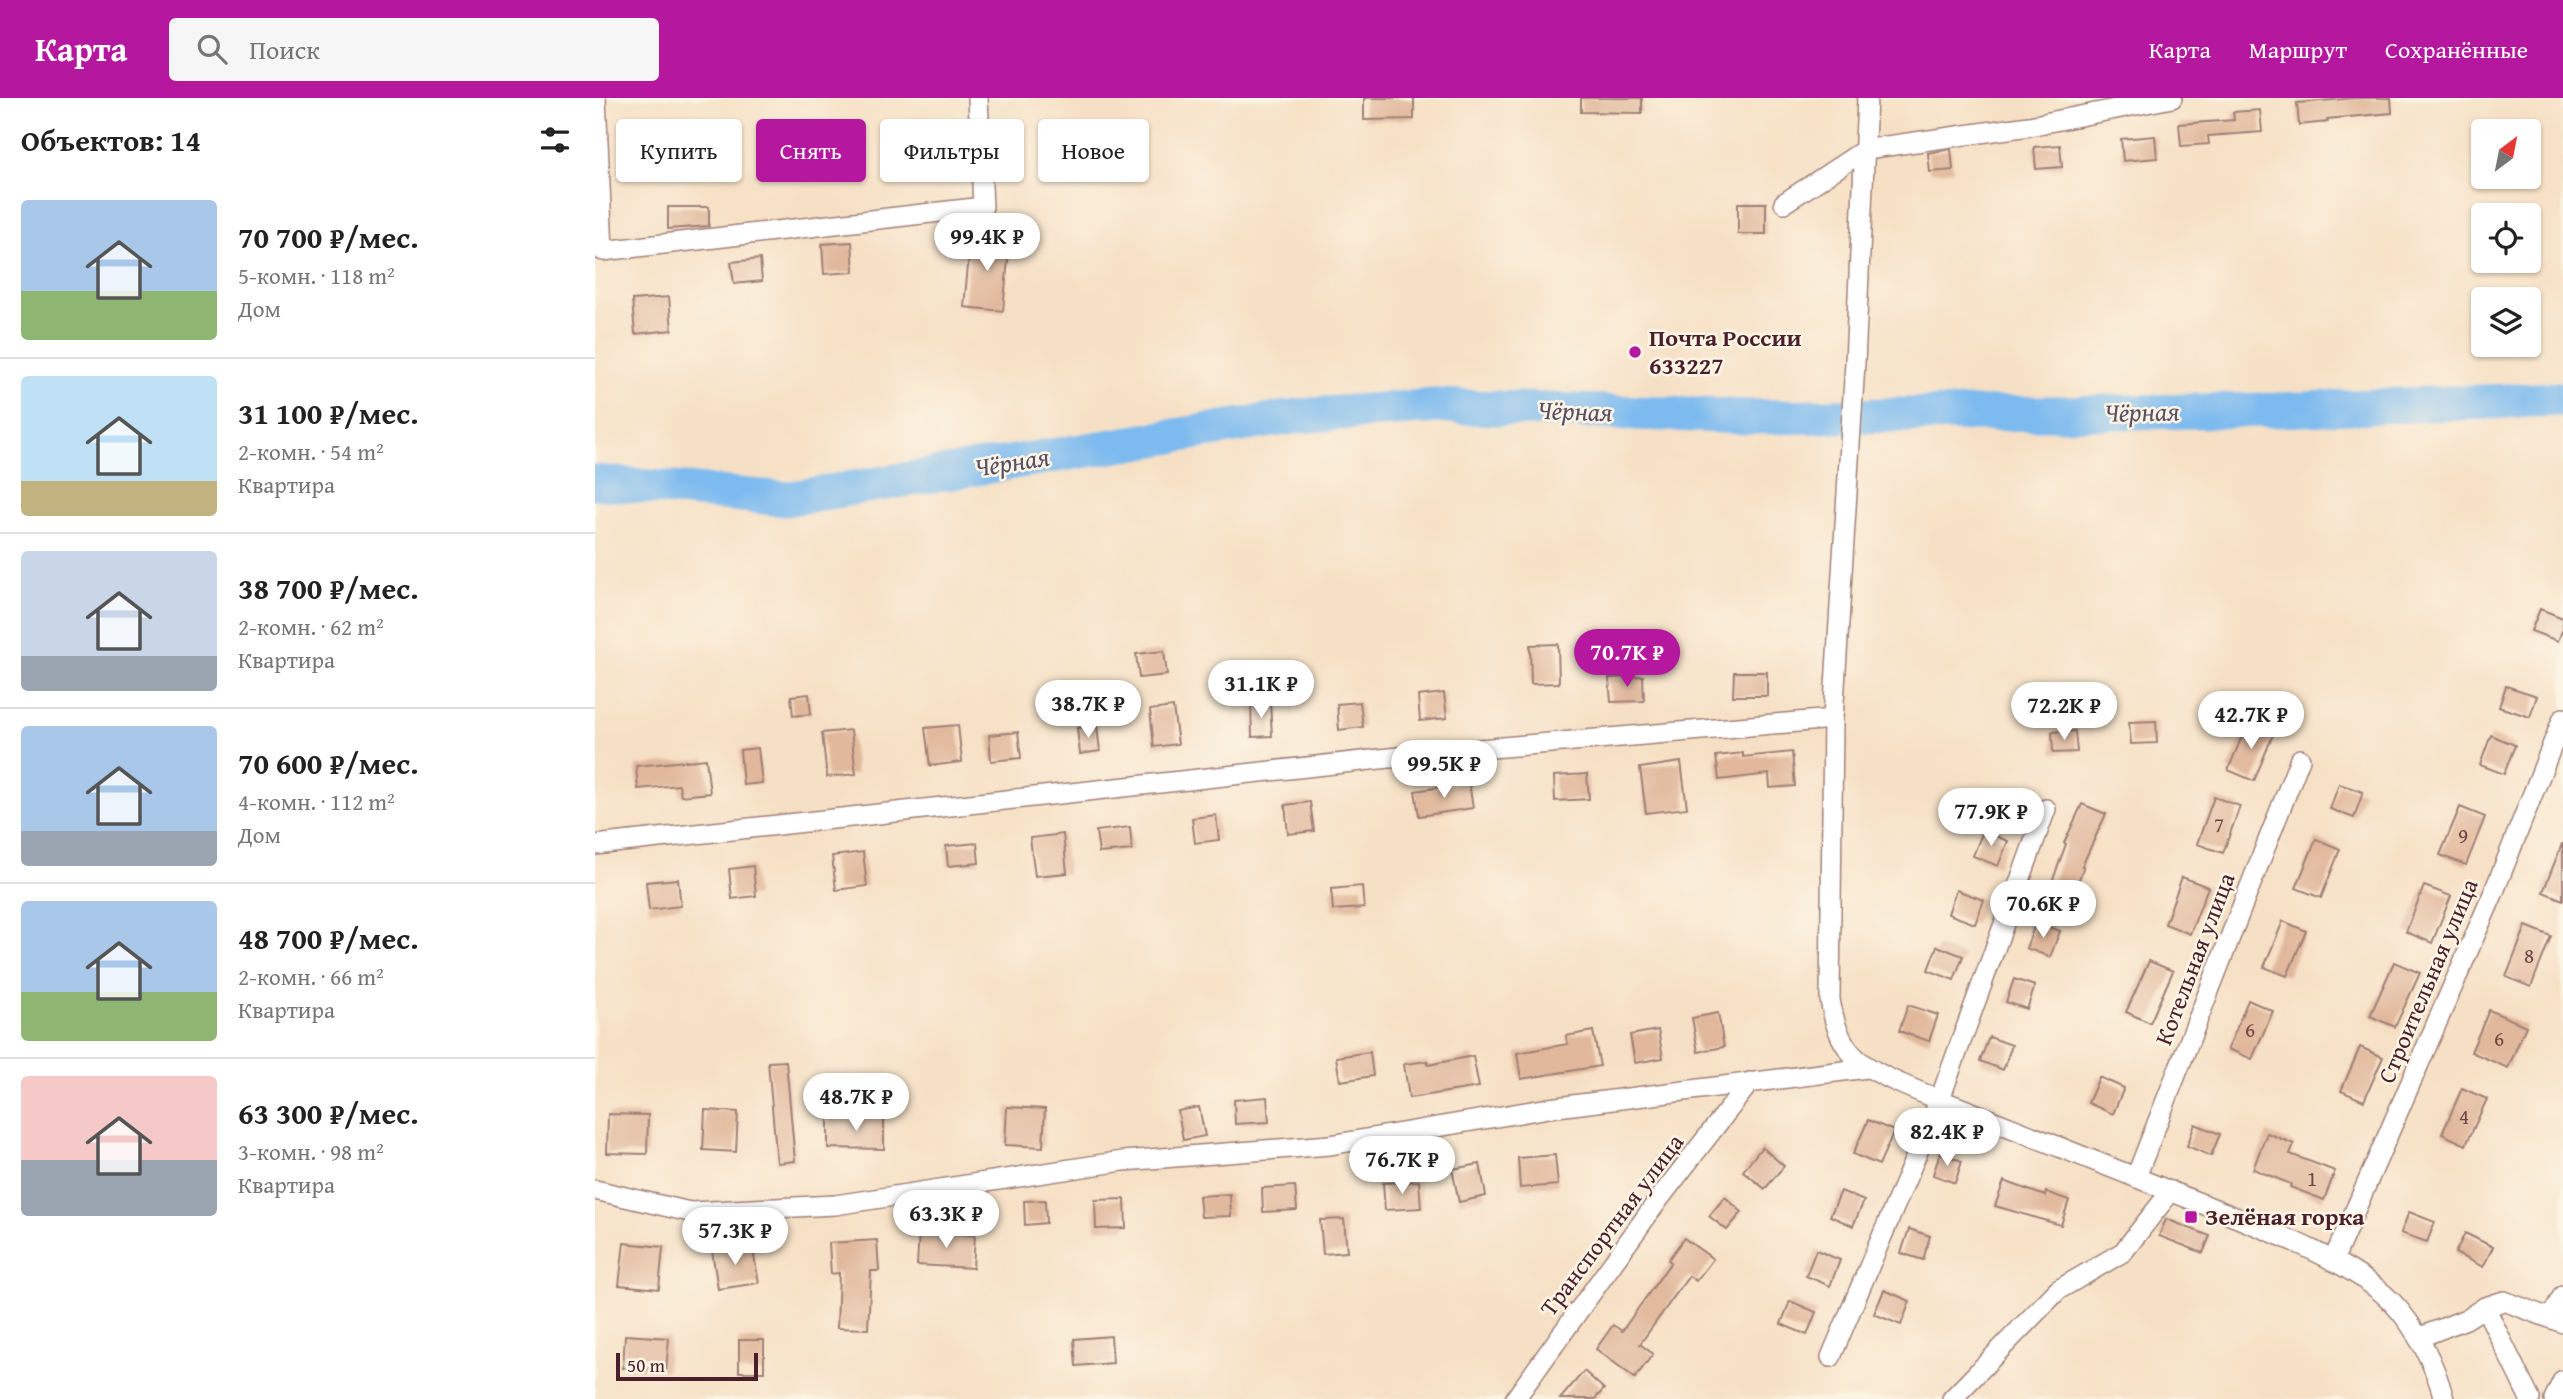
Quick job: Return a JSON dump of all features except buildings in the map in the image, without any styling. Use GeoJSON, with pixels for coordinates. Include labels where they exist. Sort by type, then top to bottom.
{"type":"FeatureCollection","features":[{"type":"Feature","properties":{"kind":"street"},"geometry":{"type":"LineString","coordinates":[[596,98],[599,252],[983,207],[978,98]]}},
{"type":"Feature","properties":{"kind":"street"},"geometry":{"type":"LineString","coordinates":[[1867,98],[1855,363],[1833,719],[1830,1000],[1841,1038],[1867,1068],[2256,1225],[2365,1279],[2393,1303],[2418,1338],[2437,1374],[2444,1399]]}},
{"type":"Feature","properties":{"kind":"street"},"geometry":{"type":"LineString","coordinates":[[1784,203],[1866,149],[2029,126],[2172,98]]}},
{"type":"Feature","properties":{"kind":"street","name":"Строительная улица"},"geometry":{"type":"LineString","coordinates":[[2333,1261],[2493,894],[2563,718]]}},
{"type":"Feature","properties":{"kind":"street"},"geometry":{"type":"LineString","coordinates":[[595,845],[1444,752],[1833,719]]}},
{"type":"Feature","properties":{"kind":"street","name":"Котельная улица"},"geometry":{"type":"LineString","coordinates":[[2136,1177],[2300,759]]}},
{"type":"Feature","properties":{"kind":"street"},"geometry":{"type":"LineString","coordinates":[[1831,1357],[1940,1099],[2046,809]]}},
{"type":"Feature","properties":{"kind":"street"},"geometry":{"type":"LineString","coordinates":[[595,1191],[690,1212],[835,1205],[1123,1161],[1329,1145],[1549,1108],[1867,1068]]}},
{"type":"Feature","properties":{"kind":"street","name":"Транспортная улица"},"geometry":{"type":"LineString","coordinates":[[1515,1399],[1659,1199],[1750,1083]]}},
{"type":"Feature","properties":{"kind":"street"},"geometry":{"type":"LineString","coordinates":[[1952,1399],[2058,1290],[2123,1252],[2171,1191]]}},
{"type":"Feature","properties":{"kind":"street"},"geometry":{"type":"LineString","coordinates":[[2418,1338],[2504,1301],[2557,1320],[2563,1295]]}},
{"type":"Feature","properties":{"kind":"street"},"geometry":{"type":"LineString","coordinates":[[2485,1307],[2530,1399]]}},
{"type":"Feature","properties":{"kind":"street"},"geometry":{"type":"LineString","coordinates":[[2554,1399],[2563,1380]]}},
{"type":"Feature","properties":{"kind":"waterway","name":"Чёрная"},"geometry":{"type":"LineString","coordinates":[[595,482],[786,499],[1298,416],[1436,406],[1751,417],[2275,410],[2563,399]]}},
{"type":"Feature","properties":{"kind":"place","name":"Почта России 633227"},"geometry":{"type":"Point","coordinates":[1635,352]}},
{"type":"Feature","properties":{"kind":"place","name":"Зелёная горка"},"geometry":{"type":"Point","coordinates":[2191,1217]}}]}
